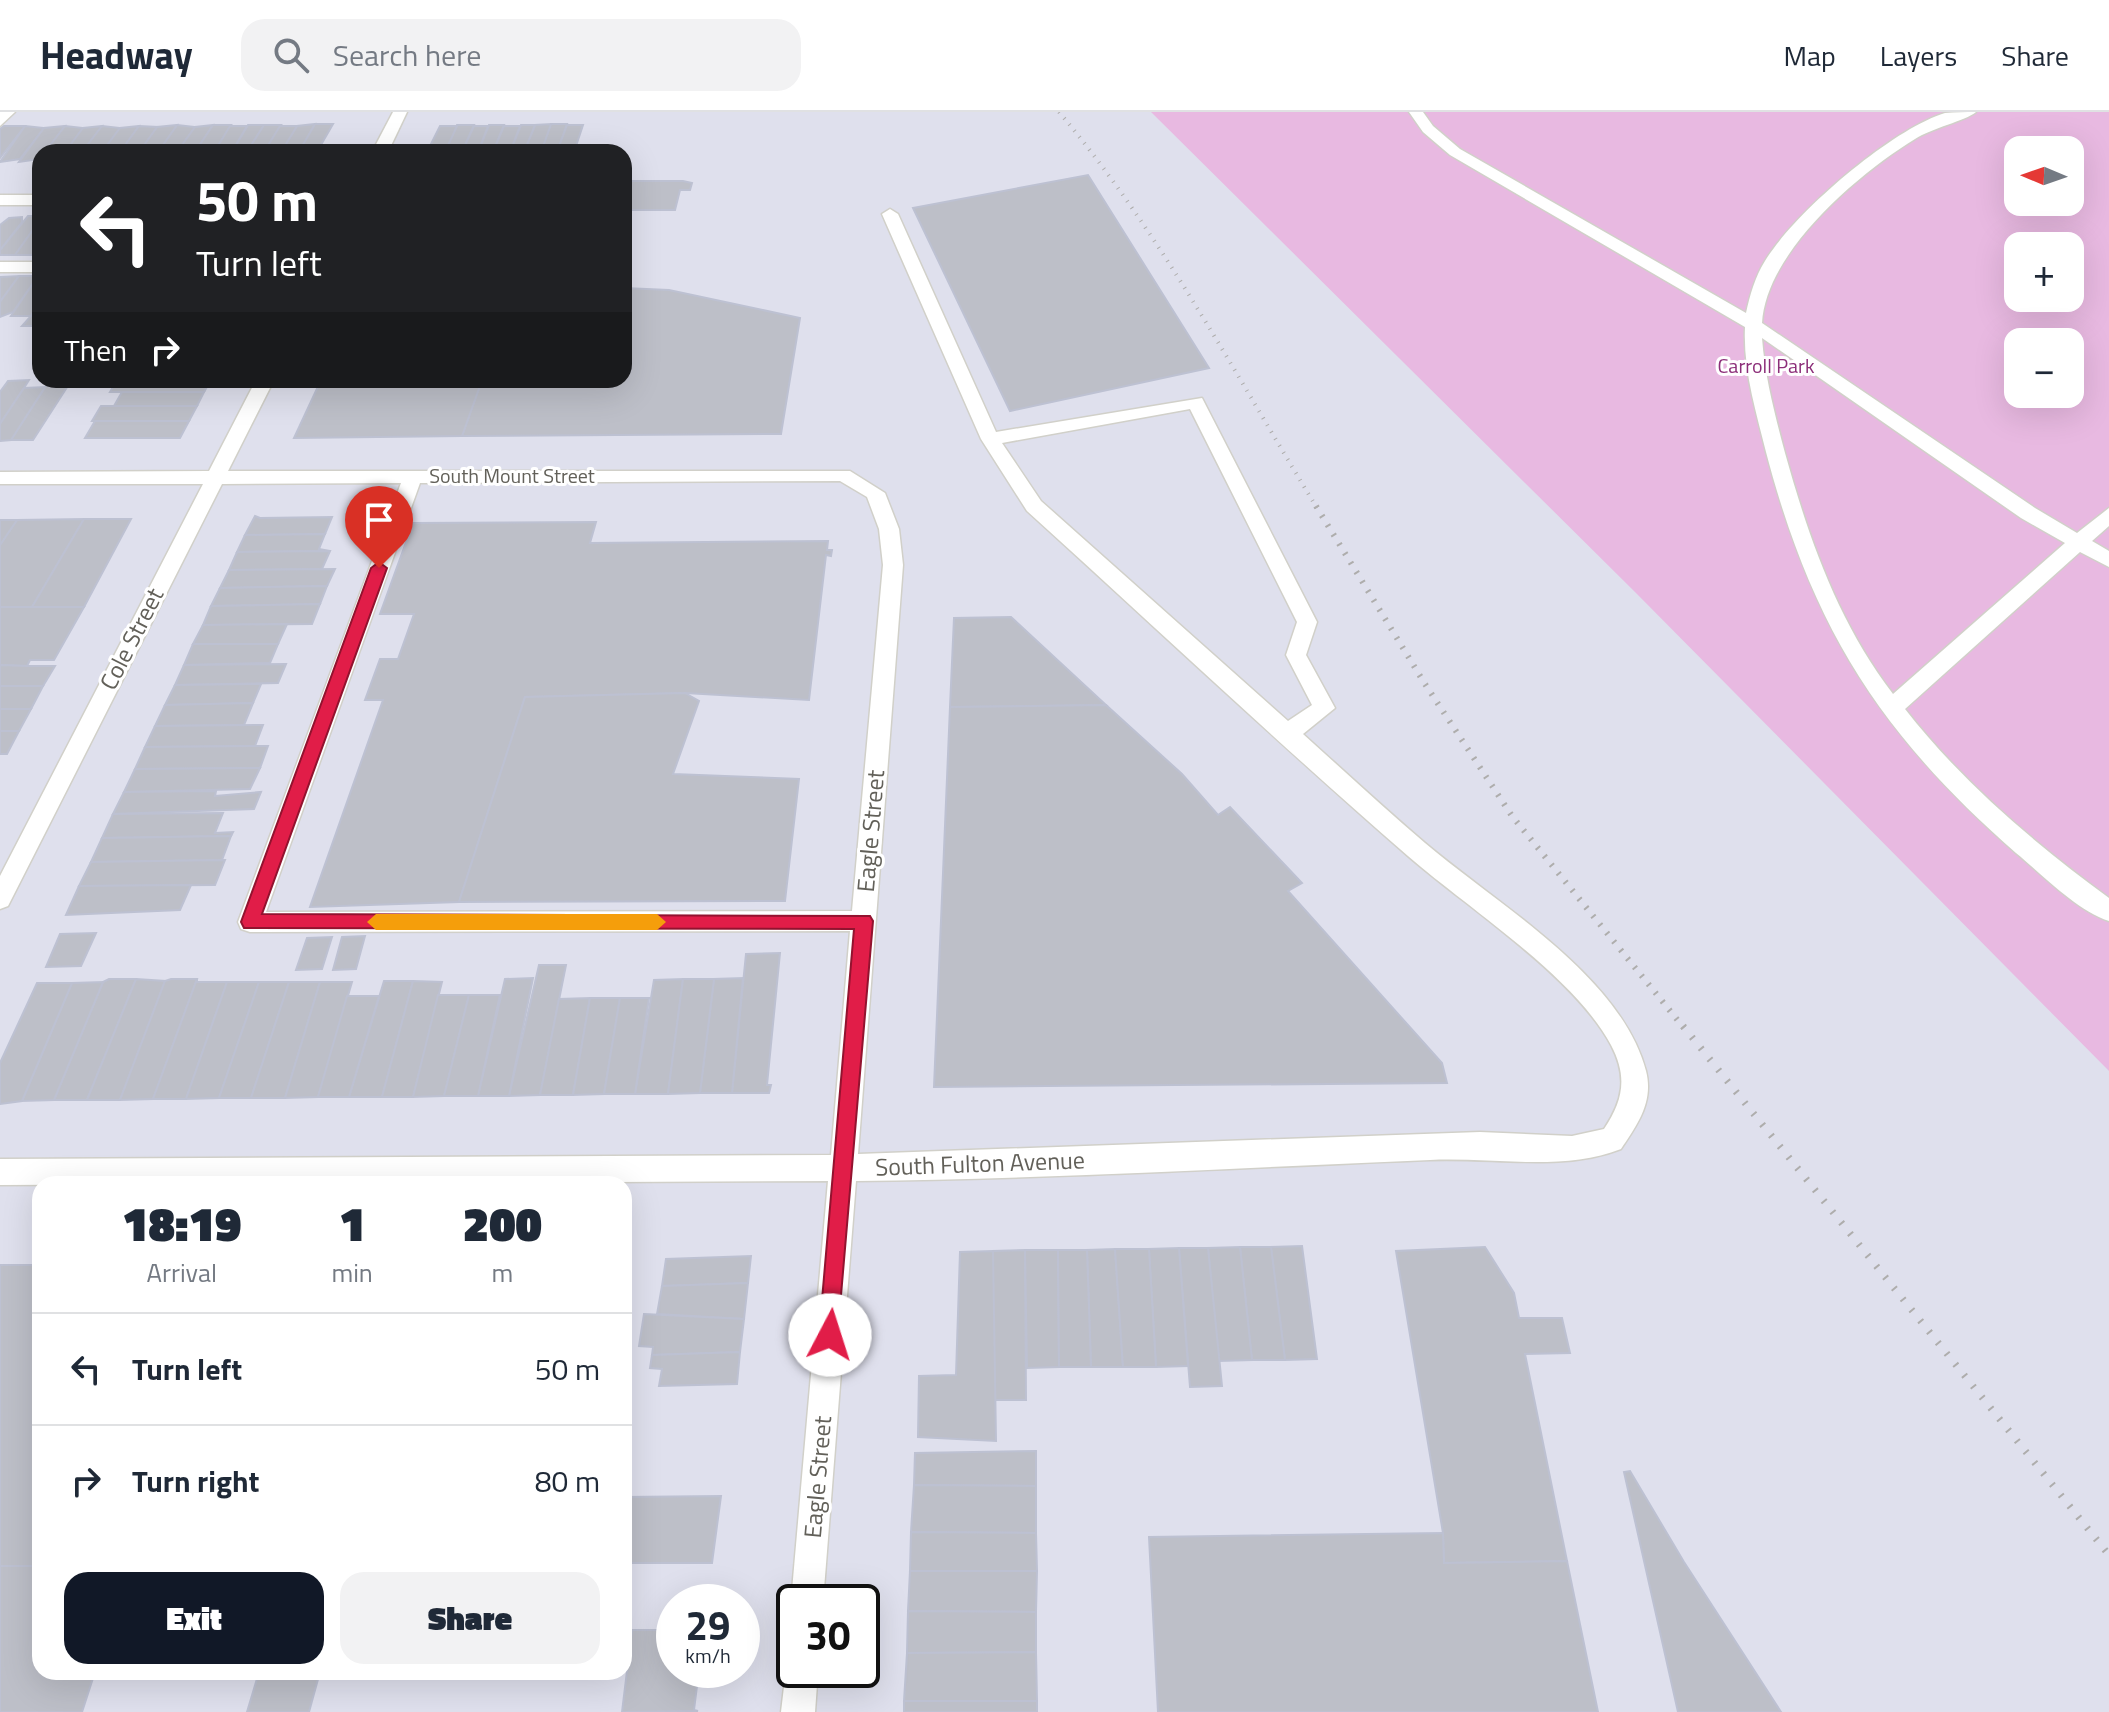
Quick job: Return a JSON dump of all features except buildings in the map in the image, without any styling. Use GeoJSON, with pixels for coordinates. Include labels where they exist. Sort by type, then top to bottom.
{"type":"FeatureCollection","features":[{"type":"Feature","properties":{"kind":"street"},"geometry":{"type":"LineString","coordinates":[[0,122],[8,112]]}},
{"type":"Feature","properties":{"kind":"street"},"geometry":{"type":"LineString","coordinates":[[384,144],[400,112]]}},
{"type":"Feature","properties":{"kind":"street"},"geometry":{"type":"LineString","coordinates":[[1416,112],[1428,129],[1455,152],[1753,324],[2028,513],[2109,560]]}},
{"type":"Feature","properties":{"kind":"street"},"geometry":{"type":"LineString","coordinates":[[1969,112],[1941,121],[1892,148],[1798,231],[1768,269],[1753,324],[1752,361],[1791,514],[1825,598],[1849,644],[1893,707],[1966,792],[2071,884],[2109,911]]}},
{"type":"Feature","properties":{"kind":"street"},"geometry":{"type":"LineString","coordinates":[[0,200],[32,200]]}},
{"type":"Feature","properties":{"kind":"street","name":"South Fulton Avenue"},"geometry":{"type":"LineString","coordinates":[[0,1172],[948,1167],[1480,1145],[1572,1149],[1612,1140],[1633,1108],[1634,1074],[1622,1040],[1586,989],[1417,850],[1034,506],[990,439],[890,214]]}},
{"type":"Feature","properties":{"kind":"street"},"geometry":{"type":"LineString","coordinates":[[0,267],[32,267]]}},
{"type":"Feature","properties":{"kind":"street","name":"Cole Street"},"geometry":{"type":"LineString","coordinates":[[0,899],[261,388]]}},
{"type":"Feature","properties":{"kind":"street"},"geometry":{"type":"LineString","coordinates":[[990,439],[1196,402],[1307,622],[1296,655],[1324,708],[1289,732]]}},
{"type":"Feature","properties":{"kind":"street","name":"South Mount Street"},"geometry":{"type":"LineString","coordinates":[[0,478],[843,475],[875,493]]}},
{"type":"Feature","properties":{"kind":"street"},"geometry":{"type":"LineString","coordinates":[[413,476],[250,922],[864,921]]}},
{"type":"Feature","properties":{"kind":"street","name":"Eagle Street"},"geometry":{"type":"LineString","coordinates":[[809,1584],[893,565],[889,529],[875,493]]}},
{"type":"Feature","properties":{"kind":"street"},"geometry":{"type":"LineString","coordinates":[[1893,707],[2109,515]]}},
{"type":"Feature","properties":{"kind":"street"},"geometry":{"type":"LineString","coordinates":[[798,1712],[800,1688]]}},
{"type":"Feature","properties":{"kind":"green space","name":"Carroll Park"},"geometry":{"type":"Polygon","coordinates":[[[1151,112],[2109,112],[2109,1071],[1635,592],[1151,112]]]}},
{"type":"Feature","properties":{"kind":"railway"},"geometry":{"type":"LineString","coordinates":[[1059,112],[1096,158],[1163,255],[1317,508]]}},
{"type":"Feature","properties":{"kind":"railway"},"geometry":{"type":"LineString","coordinates":[[1316,506],[1425,684],[1512,816],[1684,1028]]}},
{"type":"Feature","properties":{"kind":"railway"},"geometry":{"type":"LineString","coordinates":[[1683,1026],[2109,1555]]}},
{"type":"Feature","properties":{"kind":"slow traffic"},"geometry":{"type":"LineString","coordinates":[[376,922],[657,922]]}},
{"type":"Feature","properties":{"kind":"route"},"geometry":{"type":"LineString","coordinates":[[379,568],[250,922],[864,921],[830,1335]]}}]}
